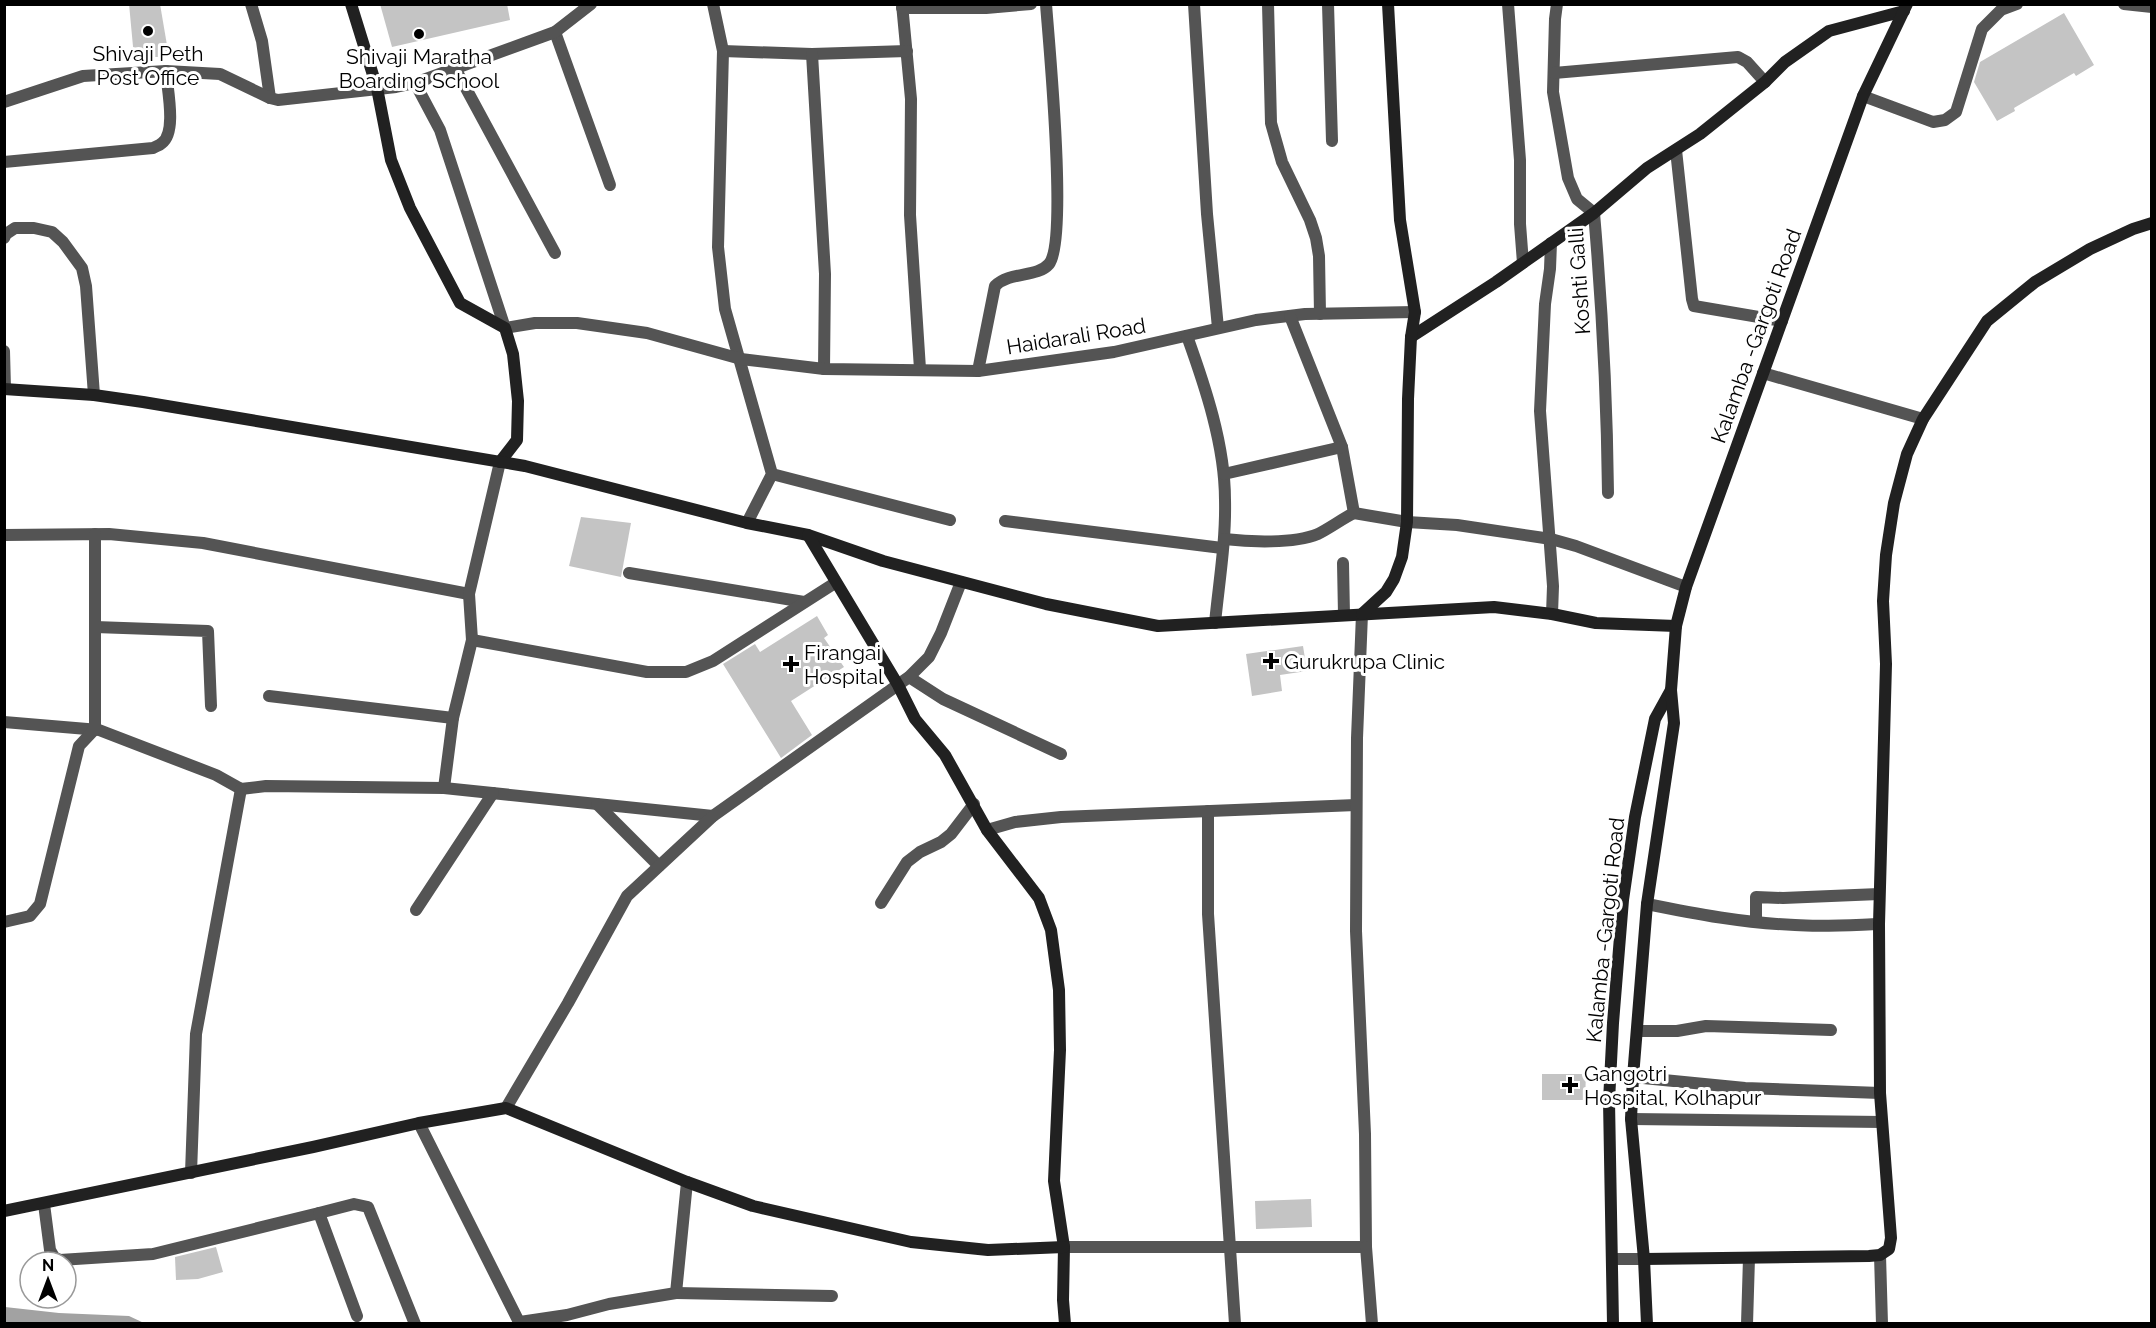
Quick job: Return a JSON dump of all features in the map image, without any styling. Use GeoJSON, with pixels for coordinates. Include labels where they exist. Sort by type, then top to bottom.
{"type":"FeatureCollection","features":[{"type":"Feature","properties":{"kind":"street"},"geometry":{"type":"LineString","coordinates":[[251,4],[262,41],[270,98]]}},
{"type":"Feature","properties":{"kind":"street"},"geometry":{"type":"LineString","coordinates":[[351,4],[377,88],[391,160],[410,208],[460,303],[505,328]]}},
{"type":"Feature","properties":{"kind":"street"},"geometry":{"type":"LineString","coordinates":[[4,102],[83,76],[166,71],[220,74],[278,100],[415,83],[555,32],[591,4]]}},
{"type":"Feature","properties":{"kind":"street"},"geometry":{"type":"LineString","coordinates":[[713,4],[723,51],[718,247],[725,309],[772,474],[747,523]]}},
{"type":"Feature","properties":{"kind":"street"},"geometry":{"type":"LineString","coordinates":[[920,369],[910,215],[911,99],[902,6],[1031,4]]}},
{"type":"Feature","properties":{"kind":"street"},"geometry":{"type":"LineString","coordinates":[[978,371],[995,286],[1006,278],[1041,270],[1047,266],[1051,261],[1056,244],[1057,177],[1054,102],[1046,4]]}},
{"type":"Feature","properties":{"kind":"street"},"geometry":{"type":"LineString","coordinates":[[1194,4],[1205,191],[1218,328]]}},
{"type":"Feature","properties":{"kind":"street"},"geometry":{"type":"LineString","coordinates":[[1268,4],[1272,123],[1282,162],[1310,219],[1316,238],[1319,256],[1320,314]]}},
{"type":"Feature","properties":{"kind":"street"},"geometry":{"type":"LineString","coordinates":[[1328,4],[1332,141]]}},
{"type":"Feature","properties":{"kind":"street"},"geometry":{"type":"LineString","coordinates":[[1372,1323],[1366,1247],[1365,1134],[1356,931],[1356,805],[1362,614],[1386,592],[1394,579],[1402,557],[1407,522],[1406,468],[1411,338],[1415,312],[1400,220],[1388,4]]}},
{"type":"Feature","properties":{"kind":"street"},"geometry":{"type":"LineString","coordinates":[[1508,4],[1520,160],[1520,224],[1523,263]]}},
{"type":"Feature","properties":{"kind":"street","name":"Koshti Galli"},"geometry":{"type":"LineString","coordinates":[[1557,4],[1553,92],[1568,178],[1577,199],[1594,213],[1607,422],[1608,493]]}},
{"type":"Feature","properties":{"kind":"street"},"geometry":{"type":"LineString","coordinates":[[1863,96],[1933,122],[1946,120],[1956,112],[1982,29],[2001,10],[2017,4]]}},
{"type":"Feature","properties":{"kind":"street"},"geometry":{"type":"LineString","coordinates":[[2124,4],[2151,7]]}},
{"type":"Feature","properties":{"kind":"street"},"geometry":{"type":"LineString","coordinates":[[1411,338],[1594,213],[1647,168],[1700,134],[1765,82],[1785,62],[1829,30],[1905,8]]}},
{"type":"Feature","properties":{"kind":"street","name":"Kalamba -Gargoti Road"},"geometry":{"type":"LineString","coordinates":[[1647,1323],[1644,1259],[1631,1119],[1647,903],[1674,723],[1671,690],[1676,626],[1686,587],[1863,96],[1905,8]]}},
{"type":"Feature","properties":{"kind":"street"},"geometry":{"type":"LineString","coordinates":[[555,32],[610,185]]}},
{"type":"Feature","properties":{"kind":"street"},"geometry":{"type":"LineString","coordinates":[[723,51],[812,54],[907,51]]}},
{"type":"Feature","properties":{"kind":"street"},"geometry":{"type":"LineString","coordinates":[[812,54],[825,274],[824,369]]}},
{"type":"Feature","properties":{"kind":"street"},"geometry":{"type":"LineString","coordinates":[[1554,73],[1738,57],[1748,62],[1765,82]]}},
{"type":"Feature","properties":{"kind":"street"},"geometry":{"type":"LineString","coordinates":[[454,68],[555,253]]}},
{"type":"Feature","properties":{"kind":"street"},"geometry":{"type":"LineString","coordinates":[[4,162],[153,148],[163,143],[168,134],[170,117],[166,71]]}},
{"type":"Feature","properties":{"kind":"street"},"geometry":{"type":"LineString","coordinates":[[415,83],[440,130],[505,328],[513,354],[518,401],[517,440],[500,462],[470,594],[471,640],[453,718],[444,788]]}},
{"type":"Feature","properties":{"kind":"street"},"geometry":{"type":"LineString","coordinates":[[1676,150],[1694,306],[1782,321]]}},
{"type":"Feature","properties":{"kind":"street"},"geometry":{"type":"LineString","coordinates":[[1612,1259],[1880,1255],[1889,1249],[1891,1238],[1880,1093],[1879,894],[1885,756],[1886,664],[1883,601],[1886,555],[1894,502],[1907,454],[1923,419],[1987,321],[2035,282],[2090,249],[2151,223]]}},
{"type":"Feature","properties":{"kind":"street"},"geometry":{"type":"LineString","coordinates":[[4,238],[15,228],[34,228],[52,232],[63,242],[82,268],[87,286],[94,395]]}},
{"type":"Feature","properties":{"kind":"street"},"geometry":{"type":"LineString","coordinates":[[1551,243],[1545,304],[1540,411],[1554,586],[1552,614]]}},
{"type":"Feature","properties":{"kind":"street","name":"Haidarali Road"},"geometry":{"type":"LineString","coordinates":[[505,328],[535,323],[589,325],[647,333],[741,359],[824,369],[978,371],[1113,352],[1218,328],[1290,316],[1415,312]]}},
{"type":"Feature","properties":{"kind":"street"},"geometry":{"type":"LineString","coordinates":[[1290,316],[1342,447],[1354,513]]}},
{"type":"Feature","properties":{"kind":"street"},"geometry":{"type":"LineString","coordinates":[[1187,336],[1205,386],[1224,474],[1226,499],[1215,622]]}},
{"type":"Feature","properties":{"kind":"street"},"geometry":{"type":"LineString","coordinates":[[4,351],[5,389],[94,395],[525,466],[747,523],[808,535],[883,561],[1046,604],[1158,626],[1494,607],[1552,614],[1596,623],[1676,626]]}},
{"type":"Feature","properties":{"kind":"street"},"geometry":{"type":"LineString","coordinates":[[1763,373],[1923,419]]}},
{"type":"Feature","properties":{"kind":"street"},"geometry":{"type":"LineString","coordinates":[[1224,474],[1342,447]]}},
{"type":"Feature","properties":{"kind":"street"},"geometry":{"type":"LineString","coordinates":[[772,474],[950,520]]}},
{"type":"Feature","properties":{"kind":"street"},"geometry":{"type":"LineString","coordinates":[[1005,521],[1223,543],[1288,539],[1316,534],[1354,513],[1407,522],[1456,525],[1551,539],[1686,587]]}},
{"type":"Feature","properties":{"kind":"street"},"geometry":{"type":"LineString","coordinates":[[4,535],[95,534],[203,543],[470,594]]}},
{"type":"Feature","properties":{"kind":"street"},"geometry":{"type":"LineString","coordinates":[[4,922],[30,916],[40,904],[79,746],[95,729],[95,534]]}},
{"type":"Feature","properties":{"kind":"street"},"geometry":{"type":"LineString","coordinates":[[808,535],[898,685],[915,719],[945,754],[987,830],[1039,898],[1051,930],[1059,990],[1060,1050],[1054,1182],[1064,1247],[1065,1323]]}},
{"type":"Feature","properties":{"kind":"street"},"geometry":{"type":"LineString","coordinates":[[1343,563],[1344,615]]}},
{"type":"Feature","properties":{"kind":"street"},"geometry":{"type":"LineString","coordinates":[[630,573],[804,602]]}},
{"type":"Feature","properties":{"kind":"street"},"geometry":{"type":"LineString","coordinates":[[506,1108],[627,896],[713,816],[909,677],[929,657],[961,582]]}},
{"type":"Feature","properties":{"kind":"street"},"geometry":{"type":"LineString","coordinates":[[471,640],[647,672],[686,672],[713,661],[835,583]]}},
{"type":"Feature","properties":{"kind":"street"},"geometry":{"type":"LineString","coordinates":[[95,627],[208,631],[211,706]]}},
{"type":"Feature","properties":{"kind":"street"},"geometry":{"type":"LineString","coordinates":[[909,677],[943,699],[1060,754]]}},
{"type":"Feature","properties":{"kind":"street","name":"Kalamba -Gargoti Road"},"geometry":{"type":"LineString","coordinates":[[1613,1323],[1609,1101],[1623,900],[1635,817],[1654,719],[1671,690]]}},
{"type":"Feature","properties":{"kind":"street"},"geometry":{"type":"LineString","coordinates":[[269,696],[453,718]]}},
{"type":"Feature","properties":{"kind":"street"},"geometry":{"type":"LineString","coordinates":[[4,722],[95,729],[216,776],[241,789],[266,786],[444,788],[713,816]]}},
{"type":"Feature","properties":{"kind":"street"},"geometry":{"type":"LineString","coordinates":[[191,1173],[196,1034],[241,789]]}},
{"type":"Feature","properties":{"kind":"street"},"geometry":{"type":"LineString","coordinates":[[416,910],[493,793]]}},
{"type":"Feature","properties":{"kind":"street"},"geometry":{"type":"LineString","coordinates":[[597,804],[659,866]]}},
{"type":"Feature","properties":{"kind":"street"},"geometry":{"type":"LineString","coordinates":[[881,903],[907,862],[951,834],[974,804]]}},
{"type":"Feature","properties":{"kind":"street"},"geometry":{"type":"LineString","coordinates":[[987,830],[1015,822],[1061,817],[1356,805]]}},
{"type":"Feature","properties":{"kind":"street"},"geometry":{"type":"LineString","coordinates":[[1208,811],[1208,914],[1235,1323]]}},
{"type":"Feature","properties":{"kind":"street"},"geometry":{"type":"LineString","coordinates":[[1755,922],[1755,897],[1879,894]]}},
{"type":"Feature","properties":{"kind":"street"},"geometry":{"type":"LineString","coordinates":[[1647,903],[1711,917],[1755,922],[1797,925],[1879,924]]}},
{"type":"Feature","properties":{"kind":"street"},"geometry":{"type":"LineString","coordinates":[[1637,1031],[1677,1031],[1706,1026],[1831,1030]]}},
{"type":"Feature","properties":{"kind":"street"},"geometry":{"type":"LineString","coordinates":[[1633,1077],[1745,1088],[1880,1093]]}},
{"type":"Feature","properties":{"kind":"street"},"geometry":{"type":"LineString","coordinates":[[4,1211],[419,1123],[506,1108],[687,1182],[753,1206],[912,1242],[988,1250],[1064,1247],[1366,1247]]}},
{"type":"Feature","properties":{"kind":"street"},"geometry":{"type":"LineString","coordinates":[[1631,1119],[1882,1122]]}},
{"type":"Feature","properties":{"kind":"street"},"geometry":{"type":"LineString","coordinates":[[419,1123],[520,1323],[567,1315],[609,1304],[676,1293],[832,1296]]}},
{"type":"Feature","properties":{"kind":"street"},"geometry":{"type":"LineString","coordinates":[[676,1293],[687,1182]]}},
{"type":"Feature","properties":{"kind":"street"},"geometry":{"type":"LineString","coordinates":[[44,1204],[50,1250],[54,1257],[60,1260],[153,1254],[354,1204],[368,1207],[416,1323]]}},
{"type":"Feature","properties":{"kind":"street"},"geometry":{"type":"LineString","coordinates":[[319,1214],[357,1316]]}},
{"type":"Feature","properties":{"kind":"street"},"geometry":{"type":"LineString","coordinates":[[1880,1255],[1882,1323]]}},
{"type":"Feature","properties":{"kind":"street"},"geometry":{"type":"LineString","coordinates":[[1747,1323],[1749,1258]]}},
{"type":"Feature","properties":{"kind":"shaded area"},"geometry":{"type":"Polygon","coordinates":[[[5,1307],[59,1313],[129,1316],[144,1323],[5,1323],[5,1307]]]}},
{"type":"Feature","properties":{"kind":"building","name":"Shivaji Peth Post Office"},"geometry":{"type":"Polygon","coordinates":[[[129,4],[160,4],[169,57],[134,57],[129,4]]]}},
{"type":"Feature","properties":{"kind":"building","name":"Shivaji Maratha Boarding School"},"geometry":{"type":"Polygon","coordinates":[[[380,4],[507,4],[510,20],[392,47],[380,4]]]}},
{"type":"Feature","properties":{"kind":"building"},"geometry":{"type":"Polygon","coordinates":[[[2064,13],[2094,65],[2076,76],[2074,73],[2014,108],[2015,111],[1997,121],[1974,82],[1980,62],[2064,13]]]}},
{"type":"Feature","properties":{"kind":"building"},"geometry":{"type":"Polygon","coordinates":[[[581,517],[631,523],[621,577],[569,566],[581,517]]]}},
{"type":"Feature","properties":{"kind":"building"},"geometry":{"type":"Polygon","coordinates":[[[817,616],[828,635],[824,638],[844,667],[791,701],[812,735],[781,758],[723,664],[755,644],[760,652],[817,616]]]}},
{"type":"Feature","properties":{"kind":"building"},"geometry":{"type":"Polygon","coordinates":[[[1303,646],[1307,671],[1280,675],[1282,691],[1252,696],[1246,654],[1303,646]]]}},
{"type":"Feature","properties":{"kind":"building"},"geometry":{"type":"Polygon","coordinates":[[[1542,1074],[1586,1074],[1585,1100],[1542,1100],[1542,1074]]]}},
{"type":"Feature","properties":{"kind":"building"},"geometry":{"type":"Polygon","coordinates":[[[1311,1199],[1312,1227],[1256,1229],[1255,1201],[1311,1199]]]}},
{"type":"Feature","properties":{"kind":"building"},"geometry":{"type":"Polygon","coordinates":[[[216,1247],[223,1272],[198,1279],[176,1280],[175,1257],[216,1247]]]}},
{"type":"Feature","properties":{"kind":"place","name":"Shivaji Peth Post Office"},"geometry":{"type":"Point","coordinates":[148,31]}},
{"type":"Feature","properties":{"kind":"place","name":"Shivaji Maratha Boarding School"},"geometry":{"type":"Point","coordinates":[419,34]}},
{"type":"Feature","properties":{"kind":"place","name":"Gurukrupa Clinic"},"geometry":{"type":"Point","coordinates":[1271,661]}},
{"type":"Feature","properties":{"kind":"place","name":"Firangai Hospital"},"geometry":{"type":"Point","coordinates":[791,664]}},
{"type":"Feature","properties":{"kind":"place","name":"Gangotri Hospital, Kolhapur"},"geometry":{"type":"Point","coordinates":[1570,1085]}}]}
